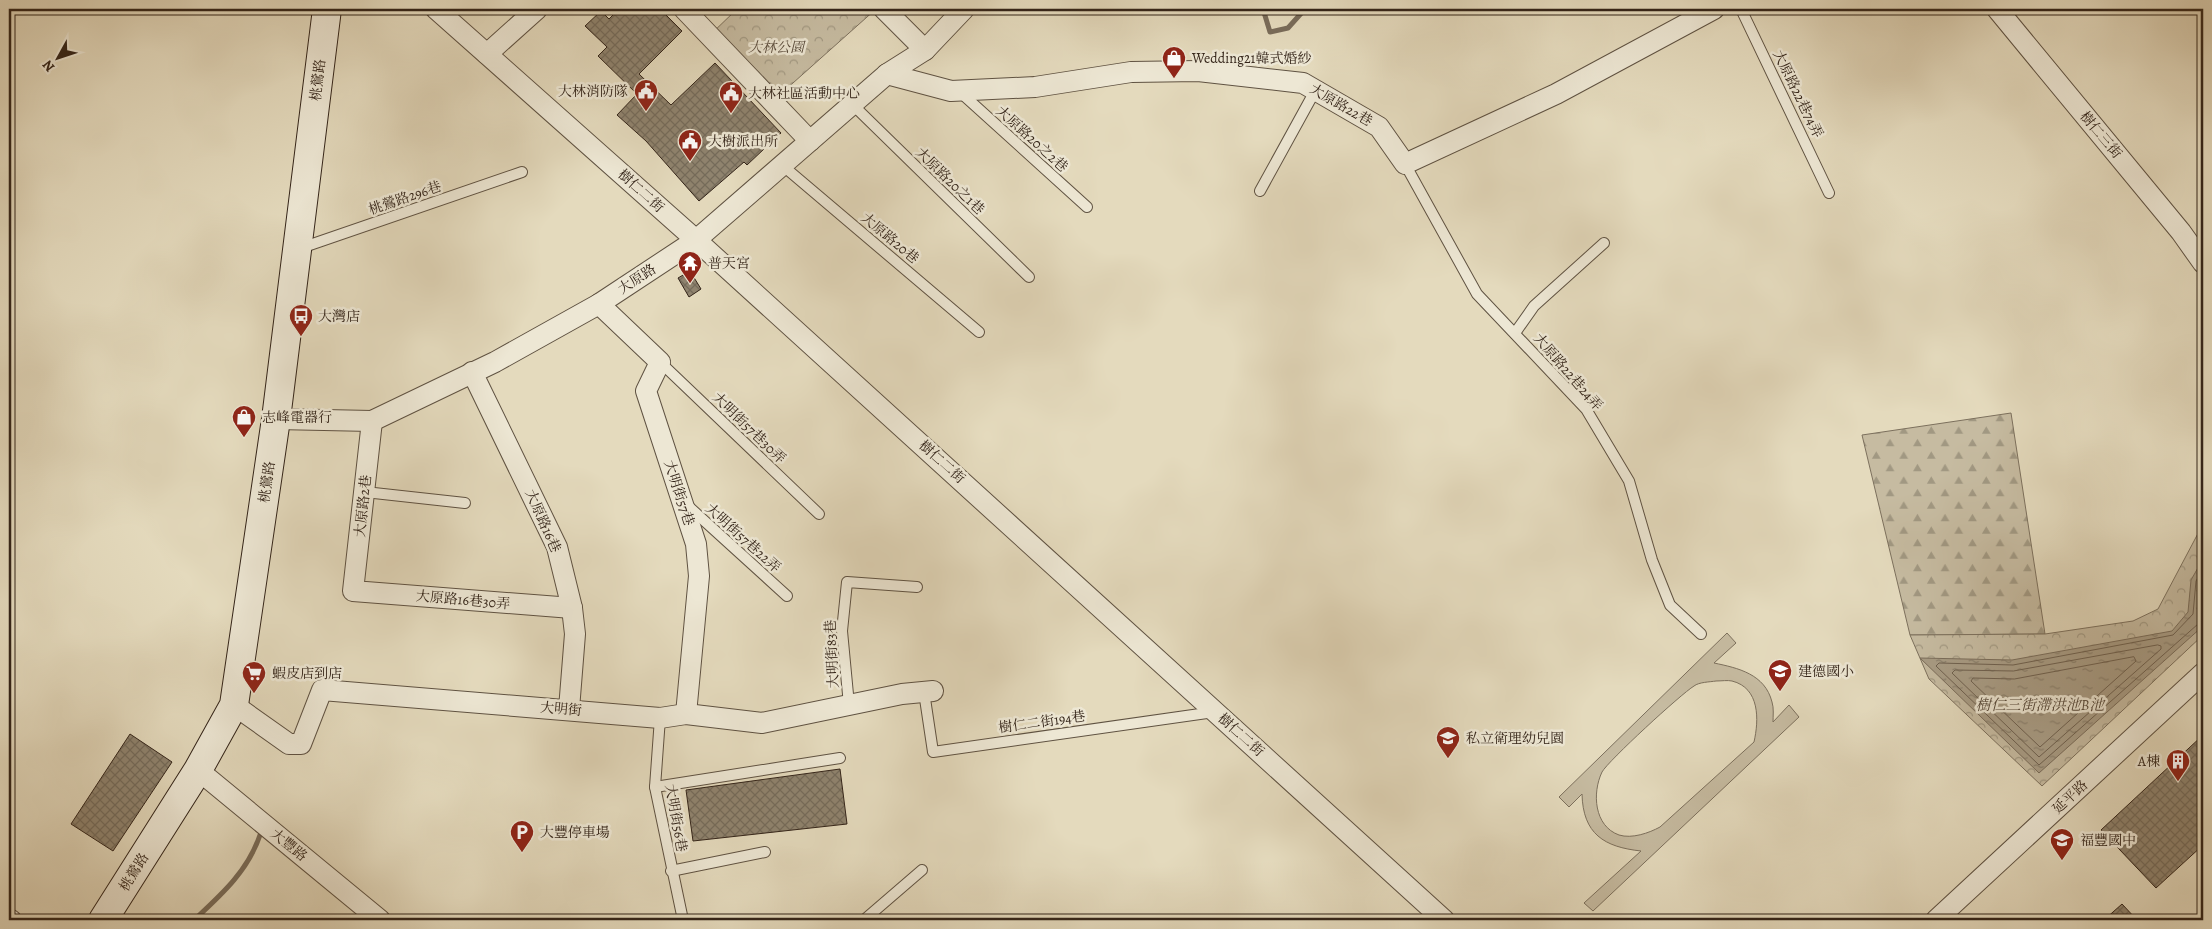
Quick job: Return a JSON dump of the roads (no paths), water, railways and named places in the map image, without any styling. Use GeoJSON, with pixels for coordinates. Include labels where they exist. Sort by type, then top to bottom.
{"type":"FeatureCollection","features":[{"type":"Feature","properties":{"kind":"main road","name":"桃鶯路"},"geometry":{"type":"LineString","coordinates":[[103,920],[198,770],[234,705],[276,419],[327,9]]}},
{"type":"Feature","properties":{"kind":"street","name":"樹仁二街"},"geometry":{"type":"LineString","coordinates":[[436,9],[696,240],[1444,920]]}},
{"type":"Feature","properties":{"kind":"street"},"geometry":{"type":"LineString","coordinates":[[487,54],[537,9]]}},
{"type":"Feature","properties":{"kind":"street"},"geometry":{"type":"LineString","coordinates":[[684,9],[810,141]]}},
{"type":"Feature","properties":{"kind":"street"},"geometry":{"type":"LineString","coordinates":[[884,9],[925,50]]}},
{"type":"Feature","properties":{"kind":"street","name":"大原路"},"geometry":{"type":"LineString","coordinates":[[276,419],[372,421],[472,372],[599,304],[696,240],[887,74],[925,50],[964,9]]}},
{"type":"Feature","properties":{"kind":"street"},"geometry":{"type":"LineString","coordinates":[[1405,164],[1556,94],[1714,9]]}},
{"type":"Feature","properties":{"kind":"street","name":"樹仁三街"},"geometry":{"type":"LineString","coordinates":[[1997,9],[2203,262]]}},
{"type":"Feature","properties":{"kind":"street","name":"大原路22巷"},"geometry":{"type":"LineString","coordinates":[[887,74],[951,91],[1036,87],[1131,72],[1198,71],[1303,83],[1379,127],[1405,164]]}},
{"type":"Feature","properties":{"kind":"street"},"geometry":{"type":"LineString","coordinates":[[599,304],[660,362]]}},
{"type":"Feature","properties":{"kind":"street","name":"大明街57巷"},"geometry":{"type":"LineString","coordinates":[[660,362],[646,391],[696,544],[699,576],[686,714]]}},
{"type":"Feature","properties":{"kind":"street","name":"大原路16巷"},"geometry":{"type":"LineString","coordinates":[[472,372],[557,547],[572,608],[575,634],[569,709]]}},
{"type":"Feature","properties":{"kind":"street","name":"大原路2巷"},"geometry":{"type":"LineString","coordinates":[[353,591],[372,421]]}},
{"type":"Feature","properties":{"kind":"street","name":"大原路16巷30弄"},"geometry":{"type":"LineString","coordinates":[[353,591],[572,608]]}},
{"type":"Feature","properties":{"kind":"street","name":"延平路"},"geometry":{"type":"LineString","coordinates":[[1936,920],[2203,672]]}},
{"type":"Feature","properties":{"kind":"street","name":"大明街"},"geometry":{"type":"LineString","coordinates":[[234,705],[289,744],[301,744],[322,690],[660,718],[686,714],[762,723],[928,691]]}},
{"type":"Feature","properties":{"kind":"street","name":"大豐路"},"geometry":{"type":"LineString","coordinates":[[198,770],[380,920]]}},
{"type":"Feature","properties":{"kind":"lane","name":"大原路22巷74弄"},"geometry":{"type":"LineString","coordinates":[[1741,9],[1829,193]]}},
{"type":"Feature","properties":{"kind":"lane","name":"大原路20之2巷"},"geometry":{"type":"LineString","coordinates":[[958,91],[1087,207]]}},
{"type":"Feature","properties":{"kind":"lane"},"geometry":{"type":"LineString","coordinates":[[1260,191],[1315,91]]}},
{"type":"Feature","properties":{"kind":"lane","name":"大原路20之1巷"},"geometry":{"type":"LineString","coordinates":[[852,104],[1029,277]]}},
{"type":"Feature","properties":{"kind":"lane","name":"大原路22巷24弄"},"geometry":{"type":"LineString","coordinates":[[1405,164],[1477,294],[1586,409],[1629,481],[1652,560],[1670,605],[1700,634]]}},
{"type":"Feature","properties":{"kind":"lane","name":"大原路20巷"},"geometry":{"type":"LineString","coordinates":[[782,165],[979,332]]}},
{"type":"Feature","properties":{"kind":"lane","name":"桃鶯路296巷"},"geometry":{"type":"LineString","coordinates":[[297,249],[522,172]]}},
{"type":"Feature","properties":{"kind":"lane"},"geometry":{"type":"LineString","coordinates":[[1515,333],[1534,306],[1604,243]]}},
{"type":"Feature","properties":{"kind":"lane","name":"大明街57巷30弄"},"geometry":{"type":"LineString","coordinates":[[660,362],[819,514]]}},
{"type":"Feature","properties":{"kind":"lane"},"geometry":{"type":"LineString","coordinates":[[365,492],[465,503]]}},
{"type":"Feature","properties":{"kind":"lane","name":"大明街57巷22弄"},"geometry":{"type":"LineString","coordinates":[[681,500],[787,596]]}},
{"type":"Feature","properties":{"kind":"lane","name":"大明街83巷"},"geometry":{"type":"LineString","coordinates":[[849,705],[842,631],[847,582],[917,587]]}},
{"type":"Feature","properties":{"kind":"lane","name":"樹仁二街194巷"},"geometry":{"type":"LineString","coordinates":[[928,691],[933,752],[1215,712]]}},
{"type":"Feature","properties":{"kind":"lane","name":"大明街56巷"},"geometry":{"type":"LineString","coordinates":[[660,718],[655,787],[671,871],[683,920]]}},
{"type":"Feature","properties":{"kind":"lane"},"geometry":{"type":"LineString","coordinates":[[655,787],[840,758]]}},
{"type":"Feature","properties":{"kind":"lane"},"geometry":{"type":"LineString","coordinates":[[671,871],[765,852]]}},
{"type":"Feature","properties":{"kind":"lane"},"geometry":{"type":"LineString","coordinates":[[864,920],[922,870]]}},
{"type":"Feature","properties":{"kind":"water","name":"樹仁三街滯洪池B池"},"geometry":{"type":"Polygon","coordinates":[[[2203,559],[2203,626],[2039,773],[1920,658],[2012,660],[2172,631],[2188,612],[2191,580],[2203,559]]]}},
{"type":"Feature","properties":{"kind":"waterway"},"geometry":{"type":"LineString","coordinates":[[1263,9],[1270,32],[1288,28],[1305,9]]}},
{"type":"Feature","properties":{"kind":"waterway"},"geometry":{"type":"LineString","coordinates":[[194,920],[233,882],[255,848],[260,835]]}},
{"type":"Feature","properties":{"kind":"place","name":"Wedding21韓式婚紗"},"geometry":{"type":"Point","coordinates":[1174,79]}},
{"type":"Feature","properties":{"kind":"place","name":"大林消防隊"},"geometry":{"type":"Point","coordinates":[646,112]}},
{"type":"Feature","properties":{"kind":"place","name":"大林社區活動中心"},"geometry":{"type":"Point","coordinates":[731,114]}},
{"type":"Feature","properties":{"kind":"place","name":"大樹派出所"},"geometry":{"type":"Point","coordinates":[690,162]}},
{"type":"Feature","properties":{"kind":"place","name":"普天宮"},"geometry":{"type":"Point","coordinates":[690,284]}},
{"type":"Feature","properties":{"kind":"place","name":"大灣店"},"geometry":{"type":"Point","coordinates":[301,337]}},
{"type":"Feature","properties":{"kind":"place","name":"志峰電器行"},"geometry":{"type":"Point","coordinates":[244,438]}},
{"type":"Feature","properties":{"kind":"place","name":"建德國小"},"geometry":{"type":"Point","coordinates":[1780,692]}},
{"type":"Feature","properties":{"kind":"place","name":"蝦皮店到店"},"geometry":{"type":"Point","coordinates":[254,694]}},
{"type":"Feature","properties":{"kind":"place","name":"私立衛理幼兒園"},"geometry":{"type":"Point","coordinates":[1448,759]}},
{"type":"Feature","properties":{"kind":"place","name":"A棟"},"geometry":{"type":"Point","coordinates":[2178,782]}},
{"type":"Feature","properties":{"kind":"place","name":"大豐停車場"},"geometry":{"type":"Point","coordinates":[522,853]}},
{"type":"Feature","properties":{"kind":"place","name":"福豐國中"},"geometry":{"type":"Point","coordinates":[2062,861]}},
{"type":"Feature","properties":{"kind":"park label","name":"大林公園"},"geometry":{"type":"Point","coordinates":[776,47]}}]}
